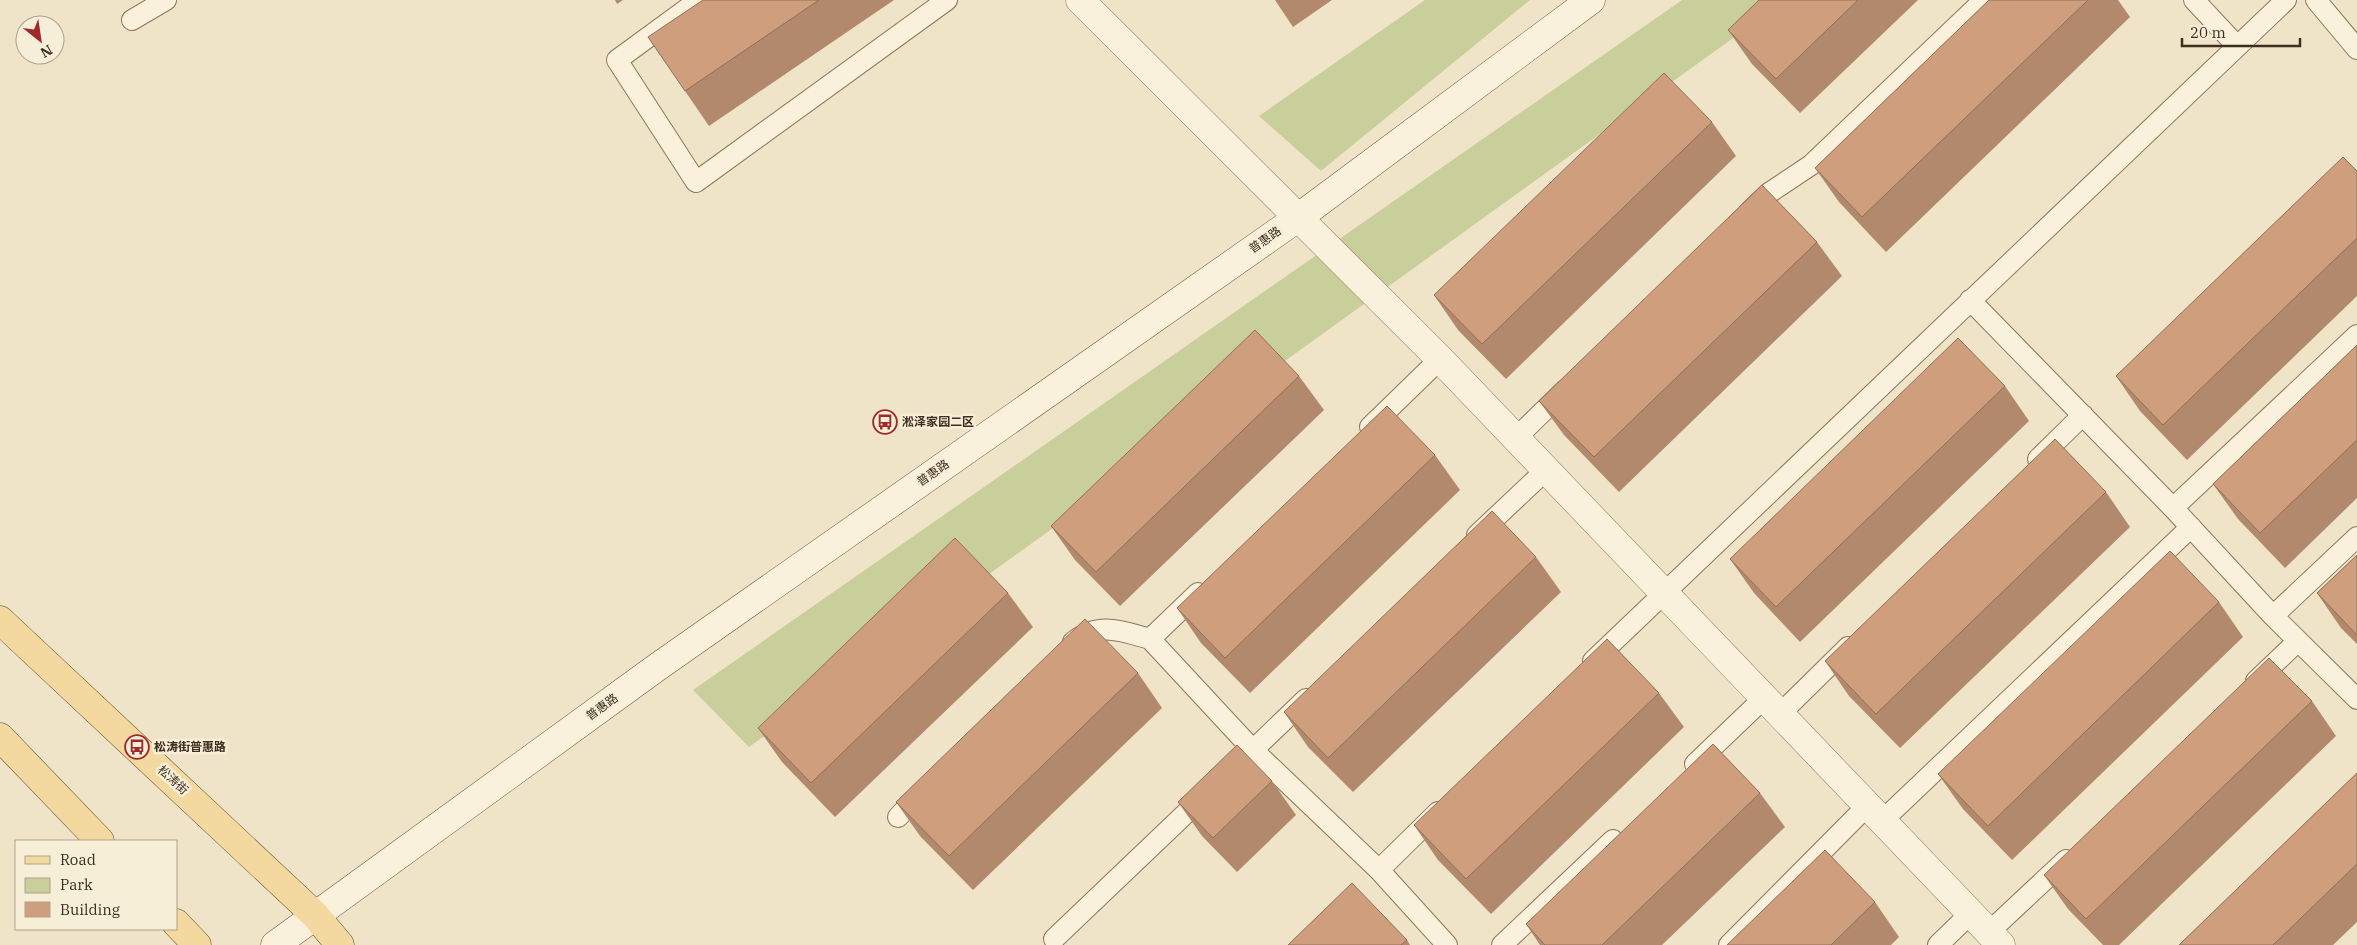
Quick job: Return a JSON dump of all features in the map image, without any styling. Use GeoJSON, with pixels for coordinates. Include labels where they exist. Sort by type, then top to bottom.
{"type":"FeatureCollection","features":[{"type":"Feature","properties":{"kind":"main road"},"geometry":{"type":"LineString","coordinates":[[1080,0],[1440,359],[1987,930]]}},
{"type":"Feature","properties":{"kind":"main road","name":"普惠路"},"geometry":{"type":"LineString","coordinates":[[275,945],[656,668],[1299,217],[1591,0]]}},
{"type":"Feature","properties":{"kind":"main road","name":"松涛街"},"geometry":{"type":"LineString","coordinates":[[0,620],[315,915],[340,945]]}},
{"type":"Feature","properties":{"kind":"main road"},"geometry":{"type":"LineString","coordinates":[[0,737],[99,840]]}},
{"type":"Feature","properties":{"kind":"main road"},"geometry":{"type":"LineString","coordinates":[[178,925],[197,945]]}},
{"type":"Feature","properties":{"kind":"lane"},"geometry":{"type":"LineString","coordinates":[[132,20],[166,0]]}},
{"type":"Feature","properties":{"kind":"lane"},"geometry":{"type":"LineString","coordinates":[[699,0],[617,60],[696,182],[947,0]]}},
{"type":"Feature","properties":{"kind":"lane"},"geometry":{"type":"LineString","coordinates":[[1734,227],[1769,193],[1811,165],[1984,0]]}},
{"type":"Feature","properties":{"kind":"lane"},"geometry":{"type":"LineString","coordinates":[[2194,0],[2237,46]]}},
{"type":"Feature","properties":{"kind":"lane"},"geometry":{"type":"LineString","coordinates":[[1578,676],[2286,0]]}},
{"type":"Feature","properties":{"kind":"lane"},"geometry":{"type":"LineString","coordinates":[[2316,0],[2357,49]]}},
{"type":"Feature","properties":{"kind":"lane"},"geometry":{"type":"LineString","coordinates":[[1970,300],[2191,526],[2273,616],[2357,699]]}},
{"type":"Feature","properties":{"kind":"lane"},"geometry":{"type":"LineString","coordinates":[[2173,508],[2357,336]]}},
{"type":"Feature","properties":{"kind":"lane"},"geometry":{"type":"LineString","coordinates":[[1355,441],[1440,359]]}},
{"type":"Feature","properties":{"kind":"lane"},"geometry":{"type":"LineString","coordinates":[[1516,438],[1579,376]]}},
{"type":"Feature","properties":{"kind":"lane"},"geometry":{"type":"LineString","coordinates":[[2027,471],[2083,415]]}},
{"type":"Feature","properties":{"kind":"lane"},"geometry":{"type":"LineString","coordinates":[[1460,552],[1546,470]]}},
{"type":"Feature","properties":{"kind":"lane"},"geometry":{"type":"LineString","coordinates":[[1729,945],[2191,526]]}},
{"type":"Feature","properties":{"kind":"lane"},"geometry":{"type":"LineString","coordinates":[[2273,616],[2357,537]]}},
{"type":"Feature","properties":{"kind":"lane"},"geometry":{"type":"LineString","coordinates":[[1150,639],[1214,577]]}},
{"type":"Feature","properties":{"kind":"lane"},"geometry":{"type":"LineString","coordinates":[[1057,656],[1084,633],[1109,628],[1150,639],[1253,750],[1379,870],[1447,945]]}},
{"type":"Feature","properties":{"kind":"lane"},"geometry":{"type":"LineString","coordinates":[[1679,778],[1772,706],[1864,630]]}},
{"type":"Feature","properties":{"kind":"lane"},"geometry":{"type":"LineString","coordinates":[[2241,696],[2298,641]]}},
{"type":"Feature","properties":{"kind":"lane"},"geometry":{"type":"LineString","coordinates":[[1054,939],[1317,688]]}},
{"type":"Feature","properties":{"kind":"lane"},"geometry":{"type":"LineString","coordinates":[[898,817],[932,782]]}},
{"type":"Feature","properties":{"kind":"lane"},"geometry":{"type":"LineString","coordinates":[[1379,870],[1450,801]]}},
{"type":"Feature","properties":{"kind":"lane"},"geometry":{"type":"LineString","coordinates":[[1502,945],[1630,825]]}},
{"type":"Feature","properties":{"kind":"lane"},"geometry":{"type":"LineString","coordinates":[[1938,945],[1987,930],[2083,844]]}},
{"type":"Feature","properties":{"kind":"green space"},"geometry":{"type":"Polygon","coordinates":[[[1425,0],[1530,0],[1321,171],[1259,116],[1425,0]]]}},
{"type":"Feature","properties":{"kind":"green space"},"geometry":{"type":"Polygon","coordinates":[[[1682,0],[1786,0],[749,747],[693,690],[1682,0]]]}},
{"type":"Feature","properties":{"kind":"building"},"geometry":{"type":"Polygon","coordinates":[[[703,0],[819,0],[685,91],[648,37],[703,0]]]}},
{"type":"Feature","properties":{"kind":"building"},"geometry":{"type":"Polygon","coordinates":[[[1759,0],[1858,0],[1776,79],[1728,30],[1759,0]]]}},
{"type":"Feature","properties":{"kind":"building"},"geometry":{"type":"Polygon","coordinates":[[[1989,0],[2088,0],[1862,217],[1815,168],[1989,0]]]}},
{"type":"Feature","properties":{"kind":"building"},"geometry":{"type":"Polygon","coordinates":[[[1664,73],[1712,122],[1482,344],[1434,295],[1664,73]]]}},
{"type":"Feature","properties":{"kind":"building"},"geometry":{"type":"Polygon","coordinates":[[[2343,157],[2357,171],[2357,238],[2163,425],[2116,376],[2343,157]]]}},
{"type":"Feature","properties":{"kind":"building"},"geometry":{"type":"Polygon","coordinates":[[[1762,185],[1817,242],[1594,457],[1539,401],[1762,185]]]}},
{"type":"Feature","properties":{"kind":"building"},"geometry":{"type":"Polygon","coordinates":[[[1255,330],[1299,376],[1096,572],[1051,526],[1255,330]]]}},
{"type":"Feature","properties":{"kind":"building"},"geometry":{"type":"Polygon","coordinates":[[[1958,338],[2005,386],[1776,607],[1730,559],[1958,338]]]}},
{"type":"Feature","properties":{"kind":"building"},"geometry":{"type":"Polygon","coordinates":[[[2357,345],[2357,440],[2260,533],[2213,484],[2357,345]]]}},
{"type":"Feature","properties":{"kind":"building"},"geometry":{"type":"Polygon","coordinates":[[[1387,406],[1435,455],[1225,658],[1177,608],[1387,406]]]}},
{"type":"Feature","properties":{"kind":"building"},"geometry":{"type":"Polygon","coordinates":[[[2055,439],[2106,492],[1876,714],[1825,661],[2055,439]]]}},
{"type":"Feature","properties":{"kind":"building"},"geometry":{"type":"Polygon","coordinates":[[[1492,511],[1536,557],[1328,758],[1284,712],[1492,511]]]}},
{"type":"Feature","properties":{"kind":"building"},"geometry":{"type":"Polygon","coordinates":[[[955,538],[1008,593],[811,783],[758,728],[955,538]]]}},
{"type":"Feature","properties":{"kind":"building"},"geometry":{"type":"Polygon","coordinates":[[[2170,551],[2219,602],[1988,826],[1938,774],[2170,551]]]}},
{"type":"Feature","properties":{"kind":"building"},"geometry":{"type":"Polygon","coordinates":[[[2357,555],[2357,635],[2317,593],[2357,555]]]}},
{"type":"Feature","properties":{"kind":"building"},"geometry":{"type":"Polygon","coordinates":[[[1085,619],[1138,673],[949,856],[896,802],[1085,619]]]}},
{"type":"Feature","properties":{"kind":"building"},"geometry":{"type":"Polygon","coordinates":[[[1607,639],[1659,693],[1466,879],[1414,825],[1607,639]]]}},
{"type":"Feature","properties":{"kind":"building"},"geometry":{"type":"Polygon","coordinates":[[[2269,658],[2312,701],[2086,919],[2044,875],[2269,658]]]}},
{"type":"Feature","properties":{"kind":"building"},"geometry":{"type":"Polygon","coordinates":[[[1713,744],[1760,793],[1602,945],[1545,945],[1526,924],[1713,744]]]}},
{"type":"Feature","properties":{"kind":"building"},"geometry":{"type":"Polygon","coordinates":[[[1237,745],[1272,781],[1213,838],[1178,802],[1237,745]]]}},
{"type":"Feature","properties":{"kind":"building"},"geometry":{"type":"Polygon","coordinates":[[[2357,773],[2357,864],[2273,945],[2179,945],[2357,773]]]}},
{"type":"Feature","properties":{"kind":"building"},"geometry":{"type":"Polygon","coordinates":[[[1825,850],[1875,902],[1831,945],[1727,945],[1825,850]]]}},
{"type":"Feature","properties":{"kind":"building"},"geometry":{"type":"Polygon","coordinates":[[[1352,883],[1407,940],[1401,945],[1288,945],[1352,883]]]}},
{"type":"Feature","properties":{"kind":"place","name":"淞泽家园二区"},"geometry":{"type":"Point","coordinates":[885,422]}},
{"type":"Feature","properties":{"kind":"place","name":"松涛街普惠路"},"geometry":{"type":"Point","coordinates":[137,747]}}]}
